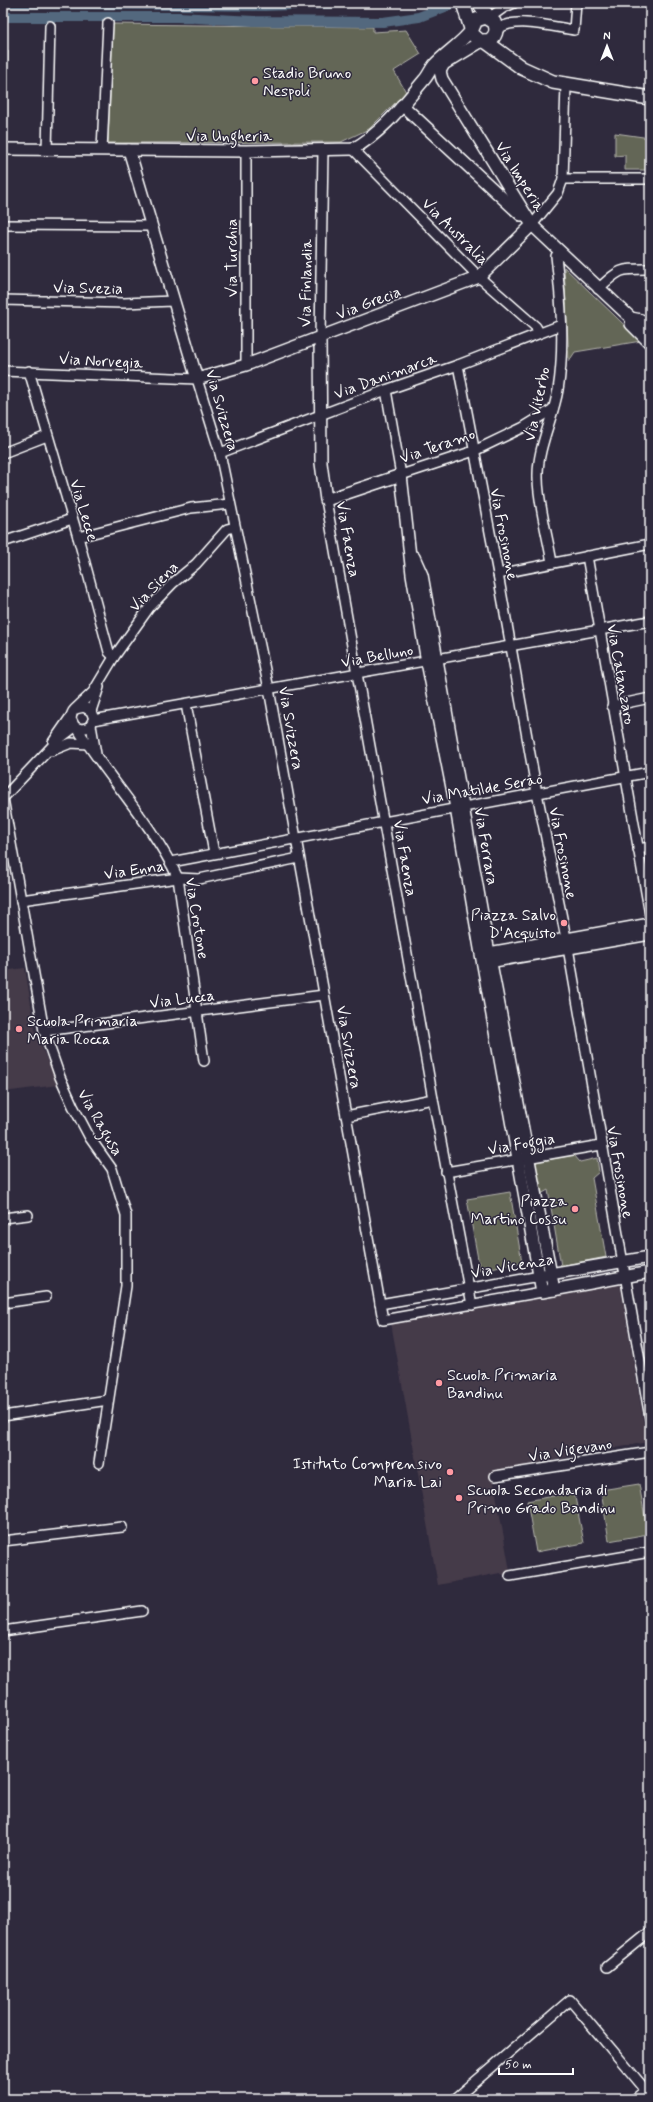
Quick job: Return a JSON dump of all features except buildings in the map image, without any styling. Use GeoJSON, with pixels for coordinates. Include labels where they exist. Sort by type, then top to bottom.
{"type":"FeatureCollection","features":[{"type":"Feature","properties":{"kind":"main road"},"geometry":{"type":"LineString","coordinates":[[479,3],[489,18],[494,22],[496,31],[508,60]]}},
{"type":"Feature","properties":{"kind":"main road"},"geometry":{"type":"LineString","coordinates":[[464,5],[476,38],[483,41],[508,60],[538,77],[566,85],[650,98]]}},
{"type":"Feature","properties":{"kind":"main road"},"geometry":{"type":"LineString","coordinates":[[472,29],[476,20],[482,17],[489,18]]}},
{"type":"Feature","properties":{"kind":"main road"},"geometry":{"type":"LineString","coordinates":[[483,41],[491,40],[496,31]]}},
{"type":"Feature","properties":{"kind":"street"},"geometry":{"type":"LineString","coordinates":[[489,18],[503,8],[514,3]]}},
{"type":"Feature","properties":{"kind":"street"},"geometry":{"type":"LineString","coordinates":[[496,31],[506,24],[518,23],[574,30],[576,3]]}},
{"type":"Feature","properties":{"kind":"street"},"geometry":{"type":"LineString","coordinates":[[102,150],[108,24]]}},
{"type":"Feature","properties":{"kind":"street"},"geometry":{"type":"LineString","coordinates":[[47,150],[50,26]]}},
{"type":"Feature","properties":{"kind":"street","name":"Via Ungheria"},"geometry":{"type":"LineString","coordinates":[[3,149],[246,151],[353,149],[368,141],[380,131],[441,58],[467,36],[472,29]]}},
{"type":"Feature","properties":{"kind":"street"},"geometry":{"type":"LineString","coordinates":[[425,79],[434,77],[442,78],[440,71],[444,64],[483,41]]}},
{"type":"Feature","properties":{"kind":"street","name":"Via Imperia"},"geometry":{"type":"LineString","coordinates":[[442,78],[532,225],[598,289],[632,318],[641,320],[650,329]]}},
{"type":"Feature","properties":{"kind":"street"},"geometry":{"type":"LineString","coordinates":[[402,104],[532,225],[558,193],[563,179],[566,85]]}},
{"type":"Feature","properties":{"kind":"street","name":"Via Australia"},"geometry":{"type":"LineString","coordinates":[[353,149],[479,277],[536,327],[539,332]]}},
{"type":"Feature","properties":{"kind":"street","name":"Via Svizzera"},"geometry":{"type":"LineString","coordinates":[[129,150],[173,301],[220,453],[269,689],[383,1320]]}},
{"type":"Feature","properties":{"kind":"street","name":"Via Finlandia"},"geometry":{"type":"LineString","coordinates":[[320,416],[323,150]]}},
{"type":"Feature","properties":{"kind":"street","name":"Via Turchia"},"geometry":{"type":"LineString","coordinates":[[246,151],[246,365]]}},
{"type":"Feature","properties":{"kind":"street"},"geometry":{"type":"LineString","coordinates":[[563,179],[650,179]]}},
{"type":"Feature","properties":{"kind":"street"},"geometry":{"type":"LineString","coordinates":[[499,194],[508,186]]}},
{"type":"Feature","properties":{"kind":"street"},"geometry":{"type":"LineString","coordinates":[[3,225],[152,226]]}},
{"type":"Feature","properties":{"kind":"street","name":"Via Grecia"},"geometry":{"type":"LineString","coordinates":[[197,379],[246,365],[479,277],[532,225]]}},
{"type":"Feature","properties":{"kind":"street","name":"Via Viterbo"},"geometry":{"type":"LineString","coordinates":[[552,562],[538,480],[539,462],[558,391],[561,366],[561,325],[556,256],[560,252]]}},
{"type":"Feature","properties":{"kind":"street"},"geometry":{"type":"LineString","coordinates":[[598,289],[616,273],[623,269],[650,269]]}},
{"type":"Feature","properties":{"kind":"street","name":"Via Svezia"},"geometry":{"type":"LineString","coordinates":[[3,300],[124,303],[173,301]]}},
{"type":"Feature","properties":{"kind":"street","name":"Via Imperia"},"geometry":{"type":"LineString","coordinates":[[632,318],[631,324],[650,343]]}},
{"type":"Feature","properties":{"kind":"street","name":"Via Danimarca"},"geometry":{"type":"LineString","coordinates":[[220,453],[386,390],[458,365],[539,332],[561,325]]}},
{"type":"Feature","properties":{"kind":"street","name":"Via Frosinone"},"geometry":{"type":"LineString","coordinates":[[458,365],[498,574],[537,793],[567,943],[601,1145],[650,1418]]}},
{"type":"Feature","properties":{"kind":"street","name":"Via Norvegia"},"geometry":{"type":"LineString","coordinates":[[3,371],[197,379]]}},
{"type":"Feature","properties":{"kind":"street","name":"Via Lecce"},"geometry":{"type":"LineString","coordinates":[[29,371],[78,537],[109,652],[114,657]]}},
{"type":"Feature","properties":{"kind":"street","name":"Via Ferrara"},"geometry":{"type":"LineString","coordinates":[[386,390],[401,475],[411,550],[422,575],[431,661],[460,807],[518,1159],[542,1292]]}},
{"type":"Feature","properties":{"kind":"street","name":"Via Teramo"},"geometry":{"type":"LineString","coordinates":[[326,500],[474,451],[522,428],[553,409]]}},
{"type":"Feature","properties":{"kind":"street","name":"Via Faenza"},"geometry":{"type":"LineString","coordinates":[[320,416],[321,463],[326,500],[446,1172],[472,1305]]}},
{"type":"Feature","properties":{"kind":"street"},"geometry":{"type":"LineString","coordinates":[[3,453],[47,436]]}},
{"type":"Feature","properties":{"kind":"street"},"geometry":{"type":"LineString","coordinates":[[78,537],[191,508],[230,504]]}},
{"type":"Feature","properties":{"kind":"street"},"geometry":{"type":"LineString","coordinates":[[3,542],[72,519]]}},
{"type":"Feature","properties":{"kind":"street","name":"Via Siena"},"geometry":{"type":"LineString","coordinates":[[46,753],[73,712],[93,692],[114,657],[149,608],[173,583],[196,564],[227,529],[235,527]]}},
{"type":"Feature","properties":{"kind":"street"},"geometry":{"type":"LineString","coordinates":[[498,574],[552,562],[650,544]]}},
{"type":"Feature","properties":{"kind":"street","name":"Via Catanzaro"},"geometry":{"type":"LineString","coordinates":[[587,556],[612,706],[650,915]]}},
{"type":"Feature","properties":{"kind":"street","name":"Via Belluno"},"geometry":{"type":"LineString","coordinates":[[92,717],[109,718],[650,621]]}},
{"type":"Feature","properties":{"kind":"street","name":"Via Siena"},"geometry":{"type":"LineString","coordinates":[[92,717],[102,676]]}},
{"type":"Feature","properties":{"kind":"street"},"geometry":{"type":"LineString","coordinates":[[612,706],[650,698]]}},
{"type":"Feature","properties":{"kind":"street"},"geometry":{"type":"LineString","coordinates":[[186,704],[214,854]]}},
{"type":"Feature","properties":{"kind":"street"},"geometry":{"type":"LineString","coordinates":[[84,706],[92,717],[86,729],[76,727],[72,722],[73,712],[84,706]]}},
{"type":"Feature","properties":{"kind":"street","name":"Via Crotone"},"geometry":{"type":"LineString","coordinates":[[92,717],[96,754]]}},
{"type":"Feature","properties":{"kind":"street","name":"Via Siena"},"geometry":{"type":"LineString","coordinates":[[3,798],[46,753],[76,727]]}},
{"type":"Feature","properties":{"kind":"street","name":"Via Crotone"},"geometry":{"type":"LineString","coordinates":[[76,727],[131,802],[170,862],[178,878],[204,1061]]}},
{"type":"Feature","properties":{"kind":"street"},"geometry":{"type":"LineString","coordinates":[[46,753],[71,743],[88,744]]}},
{"type":"Feature","properties":{"kind":"street","name":"Via Matilde Serao"},"geometry":{"type":"LineString","coordinates":[[295,838],[650,772]]}},
{"type":"Feature","properties":{"kind":"street","name":"Via Ragusa"},"geometry":{"type":"LineString","coordinates":[[3,798],[44,1031],[55,1064],[73,1106],[90,1138],[112,1169],[126,1215],[126,1286],[99,1463]]}},
{"type":"Feature","properties":{"kind":"street","name":"Via Enna"},"geometry":{"type":"LineString","coordinates":[[170,862],[295,838]]}},
{"type":"Feature","properties":{"kind":"street"},"geometry":{"type":"LineString","coordinates":[[638,849],[650,847]]}},
{"type":"Feature","properties":{"kind":"street","name":"Via Enna"},"geometry":{"type":"LineString","coordinates":[[21,900],[178,878],[199,879],[299,858]]}},
{"type":"Feature","properties":{"kind":"street"},"geometry":{"type":"LineString","coordinates":[[486,958],[567,943],[650,924]]}},
{"type":"Feature","properties":{"kind":"street"},"geometry":{"type":"LineString","coordinates":[[567,943],[650,934]]}},
{"type":"Feature","properties":{"kind":"street","name":"Via Ferrara"},"geometry":{"type":"LineString","coordinates":[[486,958],[530,1157],[554,1290]]}},
{"type":"Feature","properties":{"kind":"street","name":"Via Lucca"},"geometry":{"type":"LineString","coordinates":[[44,1031],[324,994]]}},
{"type":"Feature","properties":{"kind":"street"},"geometry":{"type":"LineString","coordinates":[[346,1116],[433,1099]]}},
{"type":"Feature","properties":{"kind":"street","name":"Via Foggia"},"geometry":{"type":"LineString","coordinates":[[446,1172],[601,1145]]}},
{"type":"Feature","properties":{"kind":"street"},"geometry":{"type":"LineString","coordinates":[[3,1218],[28,1215]]}},
{"type":"Feature","properties":{"kind":"street","name":"Via Vicenza"},"geometry":{"type":"LineString","coordinates":[[380,1304],[650,1257]]}},
{"type":"Feature","properties":{"kind":"street","name":"Via Vicenza"},"geometry":{"type":"LineString","coordinates":[[383,1320],[650,1272]]}},
{"type":"Feature","properties":{"kind":"street"},"geometry":{"type":"LineString","coordinates":[[3,1303],[46,1296]]}},
{"type":"Feature","properties":{"kind":"street"},"geometry":{"type":"LineString","coordinates":[[3,1416],[108,1400]]}},
{"type":"Feature","properties":{"kind":"street","name":"Via Vigevano"},"geometry":{"type":"LineString","coordinates":[[495,1476],[650,1452]]}},
{"type":"Feature","properties":{"kind":"street"},"geometry":{"type":"LineString","coordinates":[[3,1542],[122,1527]]}},
{"type":"Feature","properties":{"kind":"street"},"geometry":{"type":"LineString","coordinates":[[510,1576],[650,1552]]}},
{"type":"Feature","properties":{"kind":"street"},"geometry":{"type":"LineString","coordinates":[[3,1631],[142,1611]]}},
{"type":"Feature","properties":{"kind":"street"},"geometry":{"type":"LineString","coordinates":[[607,1966],[650,1932]]}},
{"type":"Feature","properties":{"kind":"street"},"geometry":{"type":"LineString","coordinates":[[454,2099],[570,2000],[648,2090],[635,2099]]}},
{"type":"Feature","properties":{"kind":"shaded area","name":"Scuola Primaria Maria Rocca"},"geometry":{"type":"Polygon","coordinates":[[[25,968],[36,1034],[58,1085],[3,1092],[3,971],[25,968]]]}},
{"type":"Feature","properties":{"kind":"shaded area"},"geometry":{"type":"Polygon","coordinates":[[[620,1282],[647,1442],[492,1472],[510,1571],[503,1575],[500,1573],[438,1585],[391,1323],[620,1282]]]}},
{"type":"Feature","properties":{"kind":"green space","name":"Stadio Bruno Nespoli"},"geometry":{"type":"Polygon","coordinates":[[[113,24],[373,27],[373,32],[406,30],[421,54],[394,71],[406,92],[369,129],[341,142],[108,143],[113,24]]]}},
{"type":"Feature","properties":{"kind":"green space"},"geometry":{"type":"Polygon","coordinates":[[[3,51],[8,51],[7,133],[3,133],[3,51]]]}},
{"type":"Feature","properties":{"kind":"green space"},"geometry":{"type":"Polygon","coordinates":[[[615,133],[650,138],[650,170],[625,170],[625,155],[615,156],[615,133]]]}},
{"type":"Feature","properties":{"kind":"green space"},"geometry":{"type":"Polygon","coordinates":[[[564,267],[641,341],[575,352],[569,361],[564,267]]]}},
{"type":"Feature","properties":{"kind":"green space","name":"Piazza Martino Cossu"},"geometry":{"type":"Polygon","coordinates":[[[574,1155],[580,1162],[597,1158],[599,1172],[592,1178],[606,1257],[561,1266],[548,1190],[541,1194],[535,1162],[574,1155]]]}},
{"type":"Feature","properties":{"kind":"green space"},"geometry":{"type":"Polygon","coordinates":[[[510,1192],[522,1262],[480,1270],[467,1199],[510,1192]]]}},
{"type":"Feature","properties":{"kind":"green space"},"geometry":{"type":"Polygon","coordinates":[[[639,1484],[648,1534],[609,1541],[601,1490],[639,1484]]]}},
{"type":"Feature","properties":{"kind":"green space"},"geometry":{"type":"Polygon","coordinates":[[[574,1492],[584,1543],[536,1552],[527,1501],[574,1492]]]}},
{"type":"Feature","properties":{"kind":"waterway"},"geometry":{"type":"LineString","coordinates":[[5,3],[265,6],[345,3]]}},
{"type":"Feature","properties":{"kind":"waterway"},"geometry":{"type":"LineString","coordinates":[[3,17],[178,17],[254,21],[383,22],[419,17],[455,3]]}},
{"type":"Feature","properties":{"kind":"place","name":"Stadio Bruno Nespoli"},"geometry":{"type":"Point","coordinates":[255,81]}},
{"type":"Feature","properties":{"kind":"place","name":"Piazza Salvo D'Acquisto"},"geometry":{"type":"Point","coordinates":[564,923]}},
{"type":"Feature","properties":{"kind":"place","name":"Scuola Primaria Maria Rocca"},"geometry":{"type":"Point","coordinates":[19,1029]}},
{"type":"Feature","properties":{"kind":"place","name":"Piazza Martino Cossu"},"geometry":{"type":"Point","coordinates":[575,1209]}},
{"type":"Feature","properties":{"kind":"place","name":"Scuola Primaria Bandinu"},"geometry":{"type":"Point","coordinates":[439,1383]}},
{"type":"Feature","properties":{"kind":"place","name":"Istituto Comprensivo Maria Lai"},"geometry":{"type":"Point","coordinates":[450,1472]}},
{"type":"Feature","properties":{"kind":"place","name":"Scuola Secondaria di Primo Grado Bandinu"},"geometry":{"type":"Point","coordinates":[459,1498]}}]}
